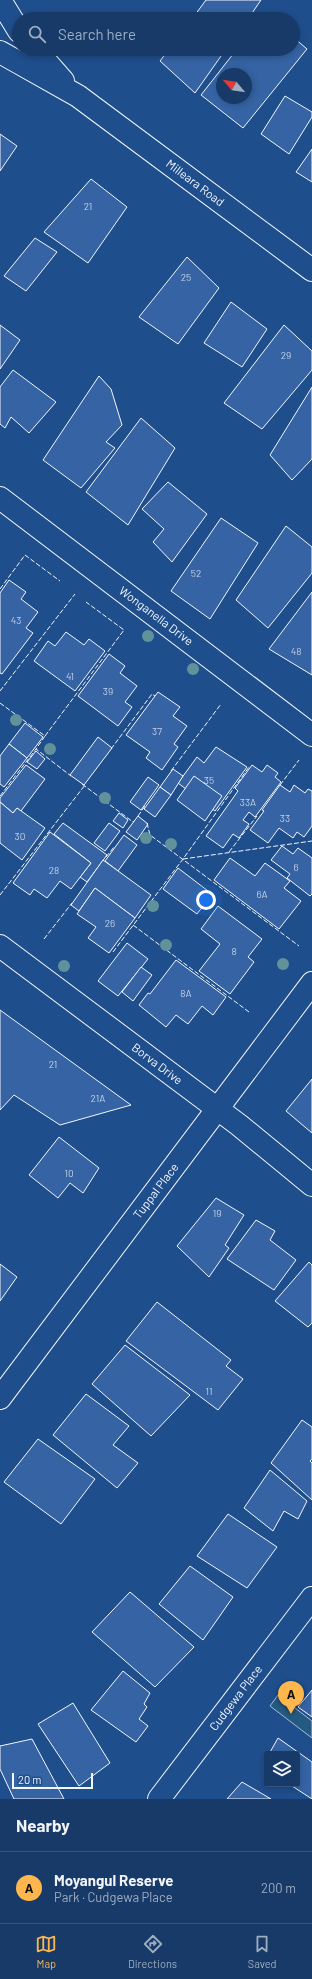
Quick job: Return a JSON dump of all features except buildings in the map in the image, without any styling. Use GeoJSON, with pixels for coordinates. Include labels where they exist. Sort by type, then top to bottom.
{"type":"FeatureCollection","features":[{"type":"Feature","properties":{"kind":"street"},"geometry":{"type":"LineString","coordinates":[[0,0],[12,20]]}},
{"type":"Feature","properties":{"kind":"street","name":"Milleara Road"},"geometry":{"type":"LineString","coordinates":[[0,52],[78,96],[312,270]]}},
{"type":"Feature","properties":{"kind":"street","name":"Milleara Road"},"geometry":{"type":"LineString","coordinates":[[41,56],[78,96]]}},
{"type":"Feature","properties":{"kind":"street","name":"Wonganella Drive"},"geometry":{"type":"LineString","coordinates":[[0,498],[312,735]]}},
{"type":"Feature","properties":{"kind":"street","name":"Borva Drive"},"geometry":{"type":"LineString","coordinates":[[0,946],[239,1125],[312,1185]]}},
{"type":"Feature","properties":{"kind":"street","name":"Tuppal Place"},"geometry":{"type":"LineString","coordinates":[[0,1398],[312,983]]}},
{"type":"Feature","properties":{"kind":"street","name":"Cudgewa Place"},"geometry":{"type":"LineString","coordinates":[[159,1799],[312,1598]]}},
{"type":"Feature","properties":{"kind":"shaded area"},"geometry":{"type":"Polygon","coordinates":[[[278,1695],[312,1721],[312,1738],[270,1706],[278,1695]]]}},
{"type":"Feature","properties":{"kind":"fence"},"geometry":{"type":"LineString","coordinates":[[0,589],[25,555],[60,581]]}},
{"type":"Feature","properties":{"kind":"fence"},"geometry":{"type":"LineString","coordinates":[[0,691],[75,594]]}},
{"type":"Feature","properties":{"kind":"fence"},"geometry":{"type":"LineString","coordinates":[[45,736],[124,630],[86,602]]}},
{"type":"Feature","properties":{"kind":"fence"},"geometry":{"type":"LineString","coordinates":[[111,749],[152,694],[155,696]]}},
{"type":"Feature","properties":{"kind":"fence"},"geometry":{"type":"LineString","coordinates":[[0,703],[45,736],[36,749],[71,776]]}},
{"type":"Feature","properties":{"kind":"fence"},"geometry":{"type":"LineString","coordinates":[[171,771],[221,704]]}},
{"type":"Feature","properties":{"kind":"fence"},"geometry":{"type":"LineString","coordinates":[[0,796],[36,749]]}},
{"type":"Feature","properties":{"kind":"fence"},"geometry":{"type":"LineString","coordinates":[[280,785],[299,760]]}},
{"type":"Feature","properties":{"kind":"fence"},"geometry":{"type":"LineString","coordinates":[[113,952],[183,859],[249,767]]}},
{"type":"Feature","properties":{"kind":"fence"},"geometry":{"type":"LineString","coordinates":[[82,784],[133,822],[135,820]]}},
{"type":"Feature","properties":{"kind":"fence"},"geometry":{"type":"LineString","coordinates":[[0,895],[85,785]]}},
{"type":"Feature","properties":{"kind":"fence"},"geometry":{"type":"LineString","coordinates":[[138,816],[145,806]]}},
{"type":"Feature","properties":{"kind":"fence"},"geometry":{"type":"LineString","coordinates":[[229,852],[257,816]]}},
{"type":"Feature","properties":{"kind":"fence"},"geometry":{"type":"LineString","coordinates":[[147,823],[150,835],[299,946]]}},
{"type":"Feature","properties":{"kind":"fence"},"geometry":{"type":"LineString","coordinates":[[183,859],[312,841]]}},
{"type":"Feature","properties":{"kind":"fence"},"geometry":{"type":"LineString","coordinates":[[106,857],[114,847]]}},
{"type":"Feature","properties":{"kind":"fence"},"geometry":{"type":"LineString","coordinates":[[44,939],[72,903]]}},
{"type":"Feature","properties":{"kind":"fence"},"geometry":{"type":"LineString","coordinates":[[133,925],[249,1012]]}},
{"type":"Feature","properties":{"kind":"place","name":"Moyangul Reserve"},"geometry":{"type":"Point","coordinates":[291,1714]}}]}
